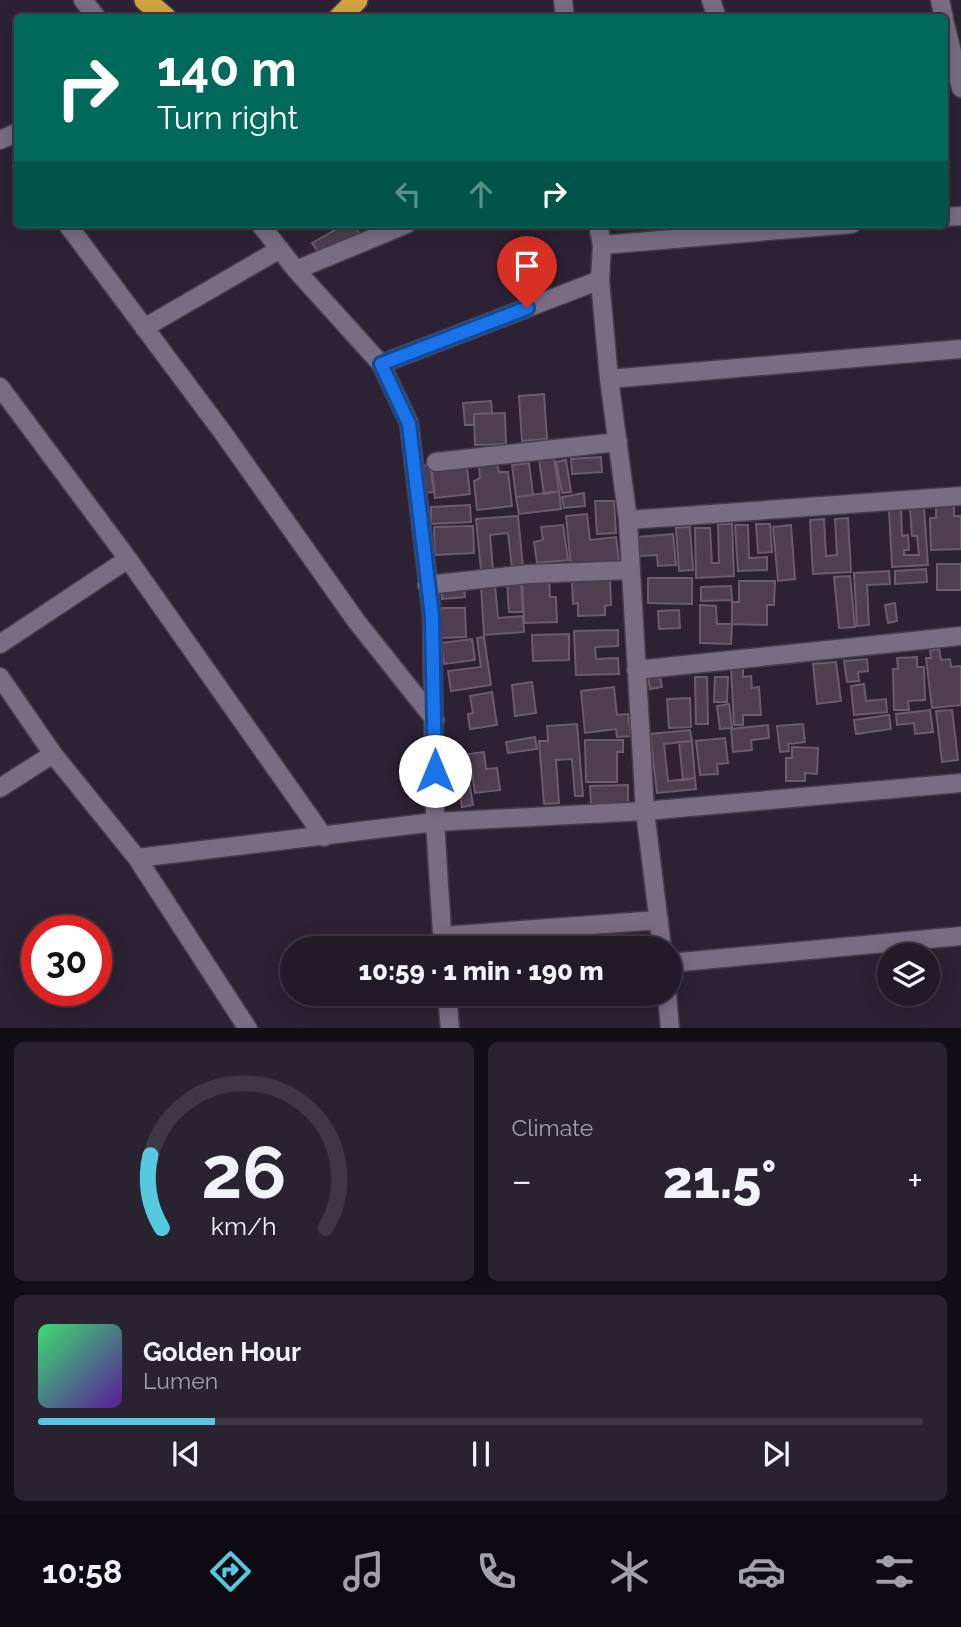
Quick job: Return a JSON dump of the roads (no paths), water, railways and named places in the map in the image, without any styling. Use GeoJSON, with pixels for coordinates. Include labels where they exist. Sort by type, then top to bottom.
{"type":"FeatureCollection","features":[{"type":"Feature","properties":{"kind":"highway"},"geometry":{"type":"LineString","coordinates":[[145,0],[161,14]]}},
{"type":"Feature","properties":{"kind":"highway"},"geometry":{"type":"LineString","coordinates":[[343,14],[356,0]]}},
{"type":"Feature","properties":{"kind":"street"},"geometry":{"type":"LineString","coordinates":[[83,0],[94,14]]}},
{"type":"Feature","properties":{"kind":"street"},"geometry":{"type":"LineString","coordinates":[[948,36],[961,88]]}},
{"type":"Feature","properties":{"kind":"street"},"geometry":{"type":"LineString","coordinates":[[70,228],[221,430],[357,622],[435,720]]}},
{"type":"Feature","properties":{"kind":"street"},"geometry":{"type":"LineString","coordinates":[[263,228],[296,270],[381,364],[409,424],[432,616],[435,822],[442,936]]}},
{"type":"Feature","properties":{"kind":"street"},"geometry":{"type":"LineString","coordinates":[[296,270],[397,228]]}},
{"type":"Feature","properties":{"kind":"street"},"geometry":{"type":"LineString","coordinates":[[599,228],[602,245],[600,280],[609,379],[628,520],[645,811],[661,936]]}},
{"type":"Feature","properties":{"kind":"street"},"geometry":{"type":"LineString","coordinates":[[602,245],[773,228]]}},
{"type":"Feature","properties":{"kind":"street"},"geometry":{"type":"LineString","coordinates":[[144,328],[280,249]]}},
{"type":"Feature","properties":{"kind":"street"},"geometry":{"type":"LineString","coordinates":[[381,364],[600,280]]}},
{"type":"Feature","properties":{"kind":"street"},"geometry":{"type":"LineString","coordinates":[[609,379],[961,349]]}},
{"type":"Feature","properties":{"kind":"street"},"geometry":{"type":"LineString","coordinates":[[0,387],[128,559],[324,837]]}},
{"type":"Feature","properties":{"kind":"street"},"geometry":{"type":"LineString","coordinates":[[436,462],[618,442]]}},
{"type":"Feature","properties":{"kind":"street"},"geometry":{"type":"LineString","coordinates":[[628,520],[961,496]]}},
{"type":"Feature","properties":{"kind":"street"},"geometry":{"type":"LineString","coordinates":[[0,644],[128,559]]}},
{"type":"Feature","properties":{"kind":"street"},"geometry":{"type":"LineString","coordinates":[[428,585],[529,574],[631,569]]}},
{"type":"Feature","properties":{"kind":"street"},"geometry":{"type":"LineString","coordinates":[[636,670],[961,636]]}},
{"type":"Feature","properties":{"kind":"street"},"geometry":{"type":"LineString","coordinates":[[0,677],[53,754],[136,858],[241,1026]]}},
{"type":"Feature","properties":{"kind":"street"},"geometry":{"type":"LineString","coordinates":[[0,788],[53,754]]}},
{"type":"Feature","properties":{"kind":"street"},"geometry":{"type":"LineString","coordinates":[[136,858],[435,822],[645,811],[961,783]]}},
{"type":"Feature","properties":{"kind":"street"},"geometry":{"type":"LineString","coordinates":[[501,936],[659,920]]}},
{"type":"Feature","properties":{"kind":"street"},"geometry":{"type":"LineString","coordinates":[[682,961],[961,936]]}},
{"type":"Feature","properties":{"kind":"street"},"geometry":{"type":"LineString","coordinates":[[448,1006],[450,1028]]}},
{"type":"Feature","properties":{"kind":"street"},"geometry":{"type":"LineString","coordinates":[[668,1006],[670,1028]]}}]}
